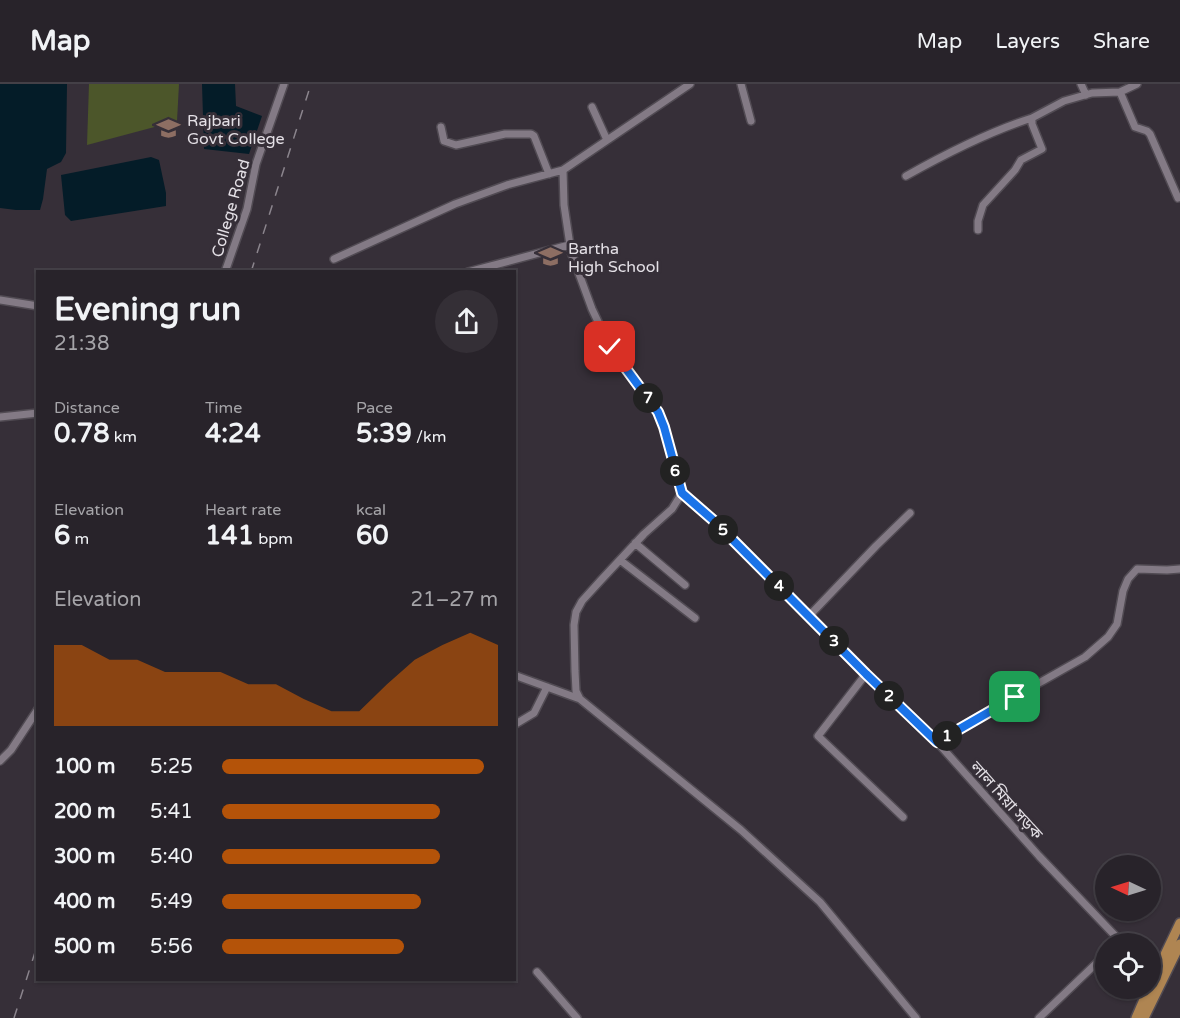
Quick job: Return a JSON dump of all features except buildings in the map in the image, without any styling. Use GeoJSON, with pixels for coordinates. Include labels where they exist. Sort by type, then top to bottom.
{"type":"FeatureCollection","features":[{"type":"Feature","properties":{"kind":"main road"},"geometry":{"type":"LineString","coordinates":[[1161,957],[1180,923]]}},
{"type":"Feature","properties":{"kind":"main road"},"geometry":{"type":"LineString","coordinates":[[1143,1018],[1180,944]]}},
{"type":"Feature","properties":{"kind":"main road"},"geometry":{"type":"LineString","coordinates":[[1136,1018],[1145,999]]}},
{"type":"Feature","properties":{"kind":"street","name":"College Road"},"geometry":{"type":"LineString","coordinates":[[226,270],[247,209],[256,164],[284,84]]}},
{"type":"Feature","properties":{"kind":"street"},"geometry":{"type":"LineString","coordinates":[[334,260],[455,204],[507,185],[563,170],[690,84]]}},
{"type":"Feature","properties":{"kind":"street"},"geometry":{"type":"LineString","coordinates":[[741,84],[751,121]]}},
{"type":"Feature","properties":{"kind":"street"},"geometry":{"type":"LineString","coordinates":[[1081,84],[1086,95]]}},
{"type":"Feature","properties":{"kind":"street"},"geometry":{"type":"LineString","coordinates":[[906,176],[961,146],[1009,125],[1032,118],[1064,101],[1086,95],[1120,92],[1137,84]]}},
{"type":"Feature","properties":{"kind":"street"},"geometry":{"type":"LineString","coordinates":[[1120,92],[1136,127],[1150,134],[1178,198]]}},
{"type":"Feature","properties":{"kind":"street"},"geometry":{"type":"LineString","coordinates":[[592,106],[608,140]]}},
{"type":"Feature","properties":{"kind":"street"},"geometry":{"type":"LineString","coordinates":[[978,230],[983,205],[1015,170],[1021,160],[1042,149],[1032,124],[1032,118]]}},
{"type":"Feature","properties":{"kind":"street"},"geometry":{"type":"LineString","coordinates":[[441,127],[444,141],[456,145],[505,134],[531,134],[534,136],[549,174]]}},
{"type":"Feature","properties":{"kind":"street"},"geometry":{"type":"LineString","coordinates":[[563,170],[569,245],[592,309],[610,347],[658,412],[682,493],[672,509],[635,543],[582,601],[576,612],[575,671],[576,691],[580,699]]}},
{"type":"Feature","properties":{"kind":"street"},"geometry":{"type":"LineString","coordinates":[[475,270],[569,245]]}},
{"type":"Feature","properties":{"kind":"street"},"geometry":{"type":"LineString","coordinates":[[0,300],[36,306]]}},
{"type":"Feature","properties":{"kind":"street"},"geometry":{"type":"LineString","coordinates":[[0,417],[36,413]]}},
{"type":"Feature","properties":{"kind":"street","name":"লাল মিয়া সড়ক"},"geometry":{"type":"LineString","coordinates":[[682,493],[713,520],[937,742],[1111,933]]}},
{"type":"Feature","properties":{"kind":"street"},"geometry":{"type":"LineString","coordinates":[[809,616],[910,513]]}},
{"type":"Feature","properties":{"kind":"street"},"geometry":{"type":"LineString","coordinates":[[635,543],[685,585]]}},
{"type":"Feature","properties":{"kind":"street"},"geometry":{"type":"LineString","coordinates":[[620,560],[695,618]]}},
{"type":"Feature","properties":{"kind":"street"},"geometry":{"type":"LineString","coordinates":[[937,742],[1086,657],[1108,637],[1117,624],[1123,591],[1128,579],[1137,569],[1180,569]]}},
{"type":"Feature","properties":{"kind":"street"},"geometry":{"type":"LineString","coordinates":[[866,674],[818,736],[903,817]]}},
{"type":"Feature","properties":{"kind":"street"},"geometry":{"type":"LineString","coordinates":[[516,676],[580,699],[741,831],[820,902],[916,1018]]}},
{"type":"Feature","properties":{"kind":"street"},"geometry":{"type":"LineString","coordinates":[[516,724],[534,713],[547,687]]}},
{"type":"Feature","properties":{"kind":"street"},"geometry":{"type":"LineString","coordinates":[[0,761],[11,750],[36,712]]}},
{"type":"Feature","properties":{"kind":"street"},"geometry":{"type":"LineString","coordinates":[[1039,1018],[1095,965]]}},
{"type":"Feature","properties":{"kind":"street"},"geometry":{"type":"LineString","coordinates":[[537,972],[578,1018]]}},
{"type":"Feature","properties":{"kind":"green space"},"geometry":{"type":"Polygon","coordinates":[[[89,84],[179,84],[177,121],[87,145],[89,84]]]}},
{"type":"Feature","properties":{"kind":"water"},"geometry":{"type":"Polygon","coordinates":[[[0,84],[67,84],[66,153],[61,162],[47,169],[40,210],[0,208],[0,84]]]}},
{"type":"Feature","properties":{"kind":"water"},"geometry":{"type":"Polygon","coordinates":[[[202,84],[235,84],[236,106],[262,116],[249,154],[204,149],[202,84]]]}},
{"type":"Feature","properties":{"kind":"water"},"geometry":{"type":"Polygon","coordinates":[[[151,157],[159,160],[166,193],[166,206],[71,221],[65,215],[61,175],[151,157]]]}},
{"type":"Feature","properties":{"kind":"railway"},"geometry":{"type":"LineString","coordinates":[[252,270],[311,84]]}},
{"type":"Feature","properties":{"kind":"railway"},"geometry":{"type":"LineString","coordinates":[[14,1018],[36,949]]}},
{"type":"Feature","properties":{"kind":"place","name":"Rajbari Govt College"},"geometry":{"type":"Point","coordinates":[169,129]}},
{"type":"Feature","properties":{"kind":"place","name":"Bartha High School"},"geometry":{"type":"Point","coordinates":[550,257]}},
{"type":"Feature","properties":{"kind":"route"},"geometry":{"type":"LineString","coordinates":[[610,347],[658,412],[682,493],[713,520],[937,742],[1015,697]]}}]}
